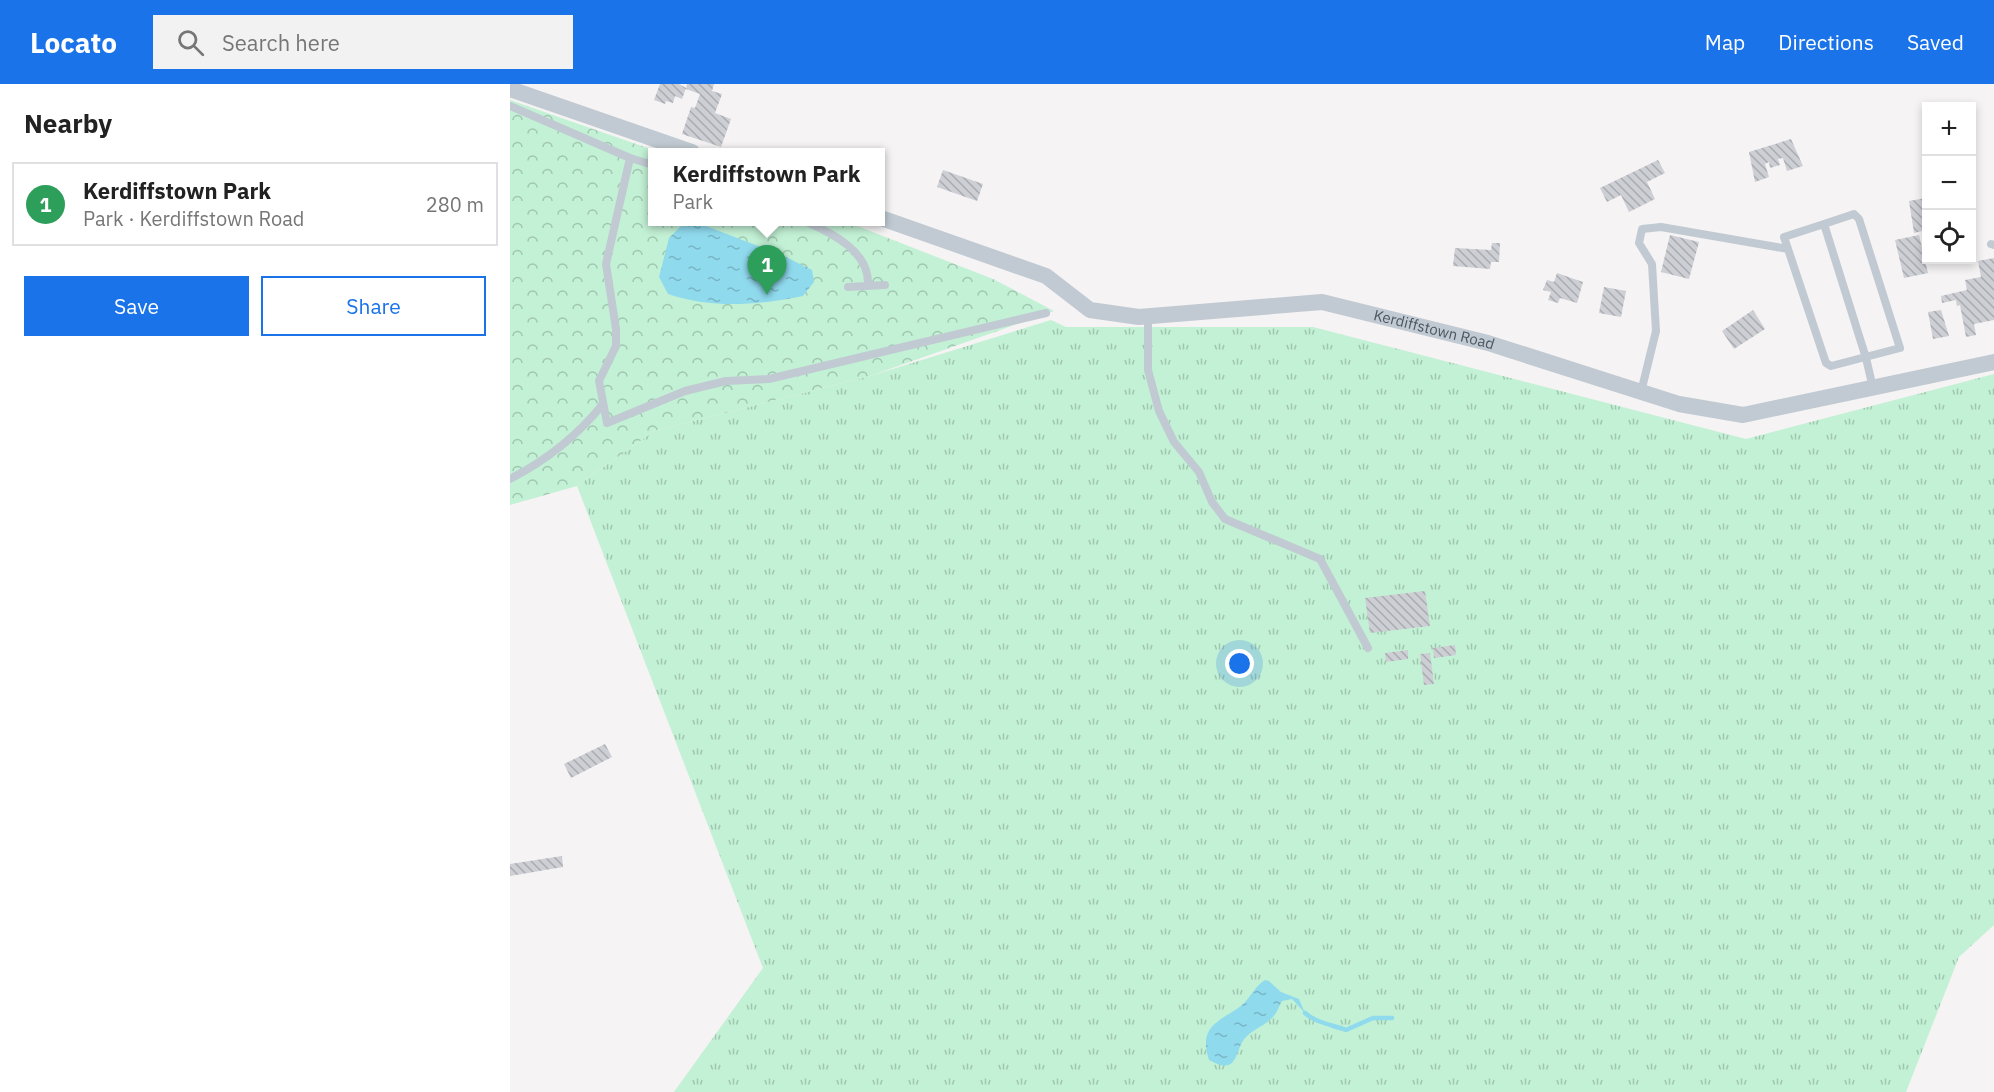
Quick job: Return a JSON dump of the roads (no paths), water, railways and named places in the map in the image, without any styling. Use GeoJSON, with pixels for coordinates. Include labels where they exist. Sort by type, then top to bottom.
{"type":"FeatureCollection","features":[{"type":"Feature","properties":{"kind":"street"},"geometry":{"type":"LineString","coordinates":[[510,89],[678,148]]}},
{"type":"Feature","properties":{"kind":"street","name":"Kerdiffstown Road"},"geometry":{"type":"LineString","coordinates":[[885,219],[1046,276],[1090,310],[1148,316],[1322,302],[1488,343],[1679,404],[1743,415],[1994,362]]}},
{"type":"Feature","properties":{"kind":"lane"},"geometry":{"type":"LineString","coordinates":[[510,106],[630,158],[648,163]]}},
{"type":"Feature","properties":{"kind":"lane"},"geometry":{"type":"LineString","coordinates":[[630,158],[606,264],[616,329],[616,346],[599,381],[607,423],[685,391],[726,381],[769,379],[1046,314]]}},
{"type":"Feature","properties":{"kind":"lane"},"geometry":{"type":"LineString","coordinates":[[1854,214],[1860,219],[1900,348],[1831,366],[1826,363],[1788,249],[1784,237],[1854,214]]}},
{"type":"Feature","properties":{"kind":"lane"},"geometry":{"type":"LineString","coordinates":[[1824,224],[1873,387]]}},
{"type":"Feature","properties":{"kind":"lane"},"geometry":{"type":"LineString","coordinates":[[814,226],[857,252],[868,270],[868,284]]}},
{"type":"Feature","properties":{"kind":"lane"},"geometry":{"type":"LineString","coordinates":[[1641,392],[1656,331],[1652,264],[1639,243],[1642,229],[1661,227],[1788,249]]}},
{"type":"Feature","properties":{"kind":"lane"},"geometry":{"type":"LineString","coordinates":[[848,288],[868,284],[885,285]]}},
{"type":"Feature","properties":{"kind":"lane"},"geometry":{"type":"LineString","coordinates":[[1148,316],[1148,370],[1159,411],[1174,442],[1199,472],[1212,502],[1225,519],[1320,559],[1368,648]]}},
{"type":"Feature","properties":{"kind":"lane"},"geometry":{"type":"LineString","coordinates":[[510,479],[569,439],[603,404]]}},
{"type":"Feature","properties":{"kind":"water"},"geometry":{"type":"Polygon","coordinates":[[[681,226],[706,226],[784,256],[812,270],[814,282],[803,296],[770,302],[718,304],[684,299],[668,294],[659,277],[669,238],[681,226]]]}},
{"type":"Feature","properties":{"kind":"water"},"geometry":{"type":"Polygon","coordinates":[[[1265,980],[1281,992],[1299,999],[1305,1013],[1292,999],[1282,1001],[1273,1017],[1246,1037],[1231,1064],[1226,1066],[1209,1060],[1206,1038],[1209,1031],[1220,1020],[1242,1005],[1265,980]]]}},
{"type":"Feature","properties":{"kind":"waterway"},"geometry":{"type":"LineString","coordinates":[[1305,1013],[1319,1021],[1346,1030],[1373,1018],[1392,1018]]}},
{"type":"Feature","properties":{"kind":"place","name":"Kerdiffstown Park"},"geometry":{"type":"Point","coordinates":[767,295]}}]}
